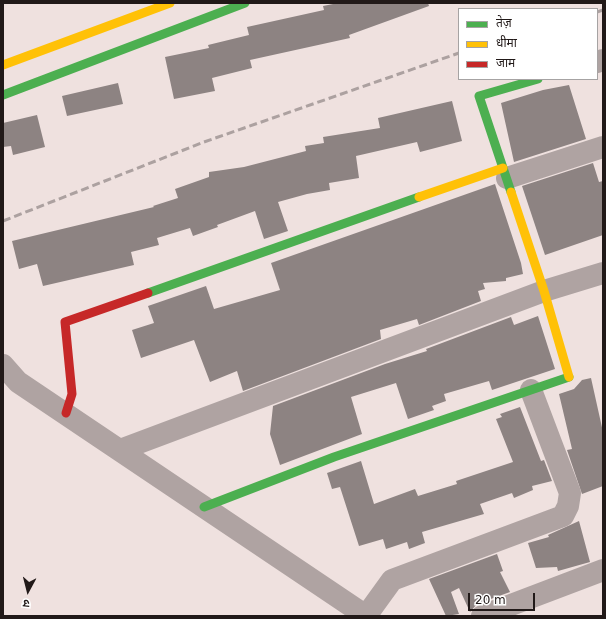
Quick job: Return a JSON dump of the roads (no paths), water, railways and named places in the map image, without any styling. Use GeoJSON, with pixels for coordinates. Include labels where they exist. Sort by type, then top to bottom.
{"type":"FeatureCollection","features":[{"type":"Feature","properties":{"kind":"street"},"geometry":{"type":"LineString","coordinates":[[3,95],[245,3]]}},
{"type":"Feature","properties":{"kind":"street"},"geometry":{"type":"LineString","coordinates":[[3,66],[162,5],[158,37]]}},
{"type":"Feature","properties":{"kind":"street"},"geometry":{"type":"LineString","coordinates":[[204,507],[334,457],[570,377],[544,291],[479,96],[535,80]]}},
{"type":"Feature","properties":{"kind":"street"},"geometry":{"type":"LineString","coordinates":[[66,414],[72,394],[65,322],[505,173],[603,147]]}},
{"type":"Feature","properties":{"kind":"street"},"geometry":{"type":"LineString","coordinates":[[120,450],[544,291],[603,273]]}},
{"type":"Feature","properties":{"kind":"street"},"geometry":{"type":"LineString","coordinates":[[3,365],[18,382],[366,616],[392,580],[563,516],[568,506],[570,493],[531,390]]}},
{"type":"Feature","properties":{"kind":"street"},"geometry":{"type":"LineString","coordinates":[[482,616],[603,570]]}},
{"type":"Feature","properties":{"kind":"railway"},"geometry":{"type":"LineString","coordinates":[[598,12],[603,10]]}},
{"type":"Feature","properties":{"kind":"railway"},"geometry":{"type":"LineString","coordinates":[[3,221],[204,142],[458,53]]}}]}
